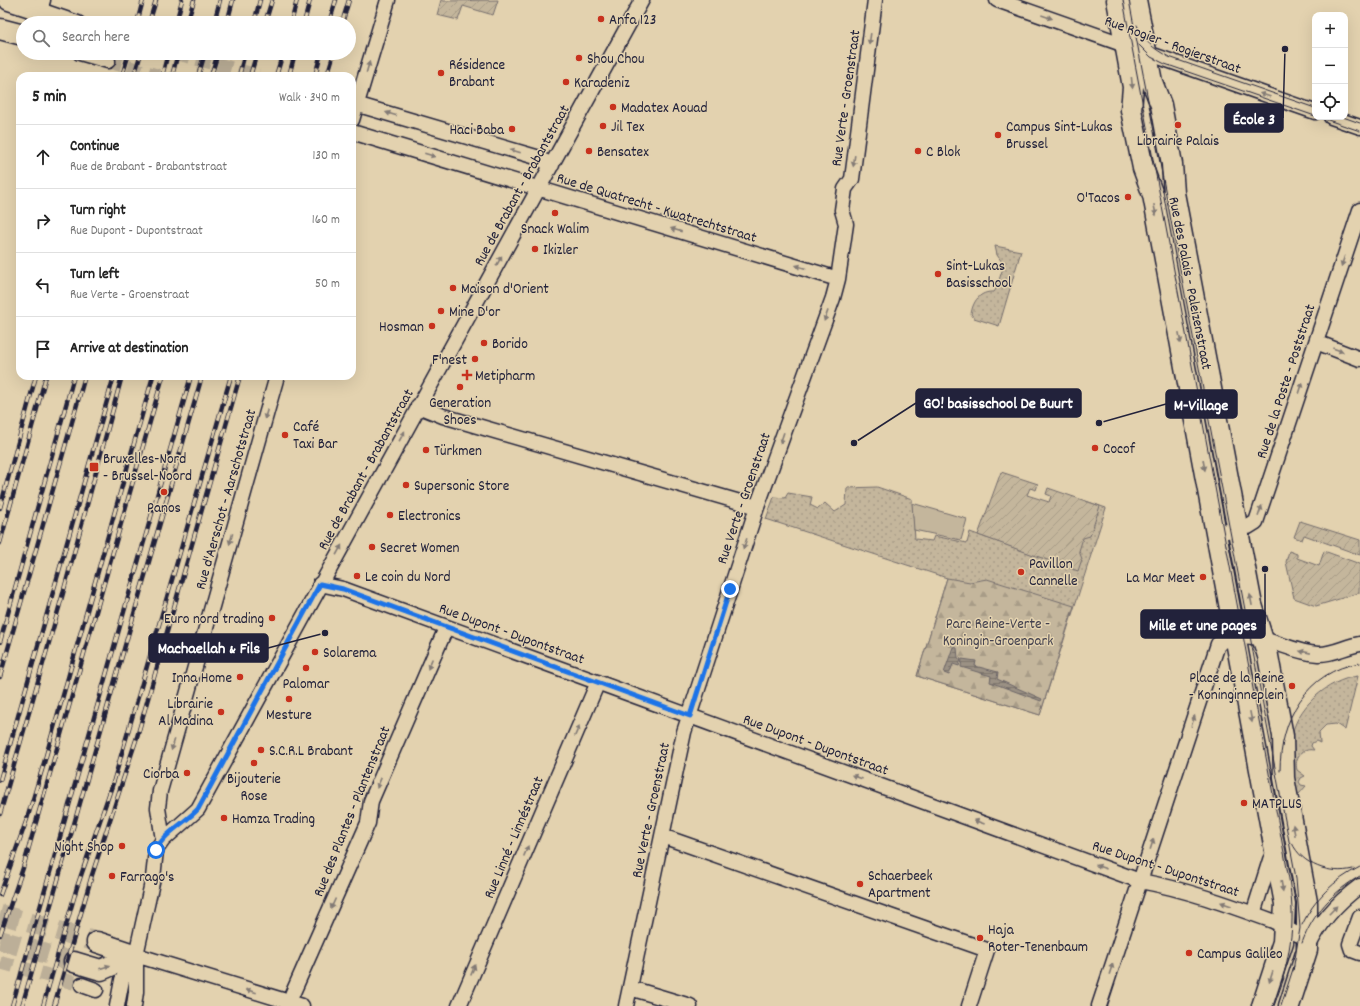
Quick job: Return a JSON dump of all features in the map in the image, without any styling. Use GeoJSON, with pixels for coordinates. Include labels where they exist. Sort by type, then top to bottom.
{"type":"FeatureCollection","features":[{"type":"Feature","properties":{"kind":"main road"},"geometry":{"type":"LineString","coordinates":[[9,0],[40,11]]}},
{"type":"Feature","properties":{"kind":"main road","name":"Rue des Palais - Paleizenstraat"},"geometry":{"type":"LineString","coordinates":[[1117,0],[1133,87],[1131,110],[1143,168],[1153,195],[1235,637]]}},
{"type":"Feature","properties":{"kind":"main road","name":"Rue des Palais - Paleizenstraat"},"geometry":{"type":"LineString","coordinates":[[1136,0],[1152,82],[1161,105],[1172,164],[1174,193],[1252,605],[1262,638]]}},
{"type":"Feature","properties":{"kind":"main road"},"geometry":{"type":"LineString","coordinates":[[0,29],[16,33]]}},
{"type":"Feature","properties":{"kind":"main road"},"geometry":{"type":"LineString","coordinates":[[1235,637],[1276,848],[1285,904],[1300,937]]}},
{"type":"Feature","properties":{"kind":"main road"},"geometry":{"type":"LineString","coordinates":[[1262,638],[1268,656],[1283,736],[1282,769],[1307,902],[1289,1006]]}},
{"type":"Feature","properties":{"kind":"main road"},"geometry":{"type":"LineString","coordinates":[[1262,1006],[1283,942],[1300,937]]}},
{"type":"Feature","properties":{"kind":"main road"},"geometry":{"type":"LineString","coordinates":[[97,942],[136,955]]}},
{"type":"Feature","properties":{"kind":"main road"},"geometry":{"type":"LineString","coordinates":[[74,962],[101,970],[136,955]]}},
{"type":"Feature","properties":{"kind":"street"},"geometry":{"type":"LineString","coordinates":[[356,97],[388,0]]}},
{"type":"Feature","properties":{"kind":"street","name":"Rue de Brabant - Brabantstraat"},"geometry":{"type":"LineString","coordinates":[[134,1006],[136,992],[136,955],[153,878],[156,850],[163,840],[198,809],[320,584],[642,0]]}},
{"type":"Feature","properties":{"kind":"street","name":"Rue Verte - Groenstraat"},"geometry":{"type":"LineString","coordinates":[[626,1006],[684,732],[757,507],[838,279],[846,224],[842,210],[845,189],[852,179],[876,0]]}},
{"type":"Feature","properties":{"kind":"street","name":"Rue Rogier - Rogierstraat"},"geometry":{"type":"LineString","coordinates":[[997,0],[1312,111]]}},
{"type":"Feature","properties":{"kind":"street"},"geometry":{"type":"LineString","coordinates":[[40,11],[56,16]]}},
{"type":"Feature","properties":{"kind":"street","name":"Rue de Quatrecht - Kwatrechtstraat"},"geometry":{"type":"LineString","coordinates":[[356,104],[536,157],[552,165]]}},
{"type":"Feature","properties":{"kind":"street"},"geometry":{"type":"LineString","coordinates":[[1340,120],[1360,127]]}},
{"type":"Feature","properties":{"kind":"street","name":"Rue de Quatrecht - Kwatrechtstraat"},"geometry":{"type":"LineString","coordinates":[[356,133],[838,279]]}},
{"type":"Feature","properties":{"kind":"street","name":"Rue de la Poste - Poststraat"},"geometry":{"type":"LineString","coordinates":[[1216,533],[1248,527],[1256,522],[1360,210]]}},
{"type":"Feature","properties":{"kind":"street"},"geometry":{"type":"LineString","coordinates":[[1316,342],[1360,359]]}},
{"type":"Feature","properties":{"kind":"street","name":"Rue d'Aerschot - Aarschotstraat"},"geometry":{"type":"LineString","coordinates":[[163,840],[158,804],[160,791],[276,380]]}},
{"type":"Feature","properties":{"kind":"street"},"geometry":{"type":"LineString","coordinates":[[418,406],[443,416],[757,507]]}},
{"type":"Feature","properties":{"kind":"street","name":"Rue Dupont - Dupontstraat"},"geometry":{"type":"LineString","coordinates":[[320,584],[343,589],[1140,881],[1161,885],[1210,899],[1253,914],[1300,937]]}},
{"type":"Feature","properties":{"kind":"street","name":"Rue des Plantes - Plantenstraat"},"geometry":{"type":"LineString","coordinates":[[293,1005],[368,823],[371,801],[446,628]]}},
{"type":"Feature","properties":{"kind":"street"},"geometry":{"type":"LineString","coordinates":[[1098,1006],[1218,644],[1235,637],[1262,638],[1293,649],[1319,654],[1360,644]]}},
{"type":"Feature","properties":{"kind":"street","name":"Rue Linné - Linnéstraat"},"geometry":{"type":"LineString","coordinates":[[458,1006],[598,682]]}},
{"type":"Feature","properties":{"kind":"street"},"geometry":{"type":"LineString","coordinates":[[662,836],[987,950],[968,1006]]}},
{"type":"Feature","properties":{"kind":"street"},"geometry":{"type":"LineString","coordinates":[[1253,914],[1270,860],[1276,848]]}},
{"type":"Feature","properties":{"kind":"street"},"geometry":{"type":"LineString","coordinates":[[1300,937],[1318,929],[1329,914],[1360,886]]}},
{"type":"Feature","properties":{"kind":"street"},"geometry":{"type":"LineString","coordinates":[[1356,951],[1350,944],[1360,917]]}},
{"type":"Feature","properties":{"kind":"street"},"geometry":{"type":"LineString","coordinates":[[136,955],[293,1005]]}},
{"type":"Feature","properties":{"kind":"street","name":"Rue de Brabant - Brabantstraat"},"geometry":{"type":"LineString","coordinates":[[117,1006],[122,980],[136,955]]}},
{"type":"Feature","properties":{"kind":"street"},"geometry":{"type":"LineString","coordinates":[[82,985],[96,990]]}},
{"type":"Feature","properties":{"kind":"street"},"geometry":{"type":"LineString","coordinates":[[630,988],[690,1006]]}},
{"type":"Feature","properties":{"kind":"green space"},"geometry":{"type":"Polygon","coordinates":[[[441,0],[498,0],[493,15],[463,6],[458,20],[437,15],[441,0]]]}},
{"type":"Feature","properties":{"kind":"green space"},"geometry":{"type":"Polygon","coordinates":[[[995,246],[1021,251],[999,326],[974,318],[971,314],[975,301],[981,295],[994,292],[996,289],[1004,265],[997,255],[995,246]]]}},
{"type":"Feature","properties":{"kind":"green space"},"geometry":{"type":"Polygon","coordinates":[[[1001,472],[1038,484],[1036,490],[1030,488],[1027,495],[1049,502],[1051,496],[1046,494],[1048,488],[1100,506],[1090,536],[1083,538],[1079,551],[1082,559],[1078,571],[978,535],[1001,472]]]}},
{"type":"Feature","properties":{"kind":"green space","name":"Parc Reine-Verte - Koningin-Groenpark"},"geometry":{"type":"Polygon","coordinates":[[[877,487],[912,499],[915,539],[932,541],[934,536],[967,543],[970,532],[1060,564],[1083,500],[1106,508],[1040,715],[917,676],[947,578],[766,519],[774,497],[785,498],[788,493],[812,497],[810,505],[818,509],[825,503],[835,512],[846,505],[847,488],[877,487]]]}},
{"type":"Feature","properties":{"kind":"green space"},"geometry":{"type":"Polygon","coordinates":[[[912,503],[967,519],[961,540],[914,530],[912,503]]]}},
{"type":"Feature","properties":{"kind":"green space"},"geometry":{"type":"Polygon","coordinates":[[[1300,521],[1360,540],[1360,555],[1304,535],[1302,540],[1294,537],[1300,521]]]}},
{"type":"Feature","properties":{"kind":"green space"},"geometry":{"type":"Polygon","coordinates":[[[1289,551],[1297,554],[1297,558],[1319,566],[1324,551],[1360,564],[1359,593],[1316,606],[1294,598],[1286,562],[1289,551]]]}},
{"type":"Feature","properties":{"kind":"green space"},"geometry":{"type":"Polygon","coordinates":[[[947,578],[970,582],[987,579],[1074,606],[1040,715],[917,676],[947,578]]]}},
{"type":"Feature","properties":{"kind":"green space"},"geometry":{"type":"Polygon","coordinates":[[[1358,676],[1345,730],[1336,724],[1326,725],[1319,732],[1320,743],[1316,741],[1312,743],[1311,746],[1314,750],[1302,752],[1298,758],[1296,766],[1297,770],[1305,776],[1301,778],[1299,782],[1301,785],[1306,786],[1299,794],[1296,794],[1292,767],[1291,740],[1299,717],[1314,698],[1324,690],[1335,683],[1358,676]]]}},
{"type":"Feature","properties":{"kind":"shaded area"},"geometry":{"type":"Polygon","coordinates":[[[953,647],[957,648],[958,658],[961,659],[959,666],[953,664],[949,675],[944,673],[953,647]]]}},
{"type":"Feature","properties":{"kind":"shaded area"},"geometry":{"type":"Polygon","coordinates":[[[962,659],[976,661],[975,666],[998,672],[997,679],[1042,699],[1041,701],[990,682],[991,676],[961,667],[962,659]]]}},
{"type":"Feature","properties":{"kind":"tunnel"},"geometry":{"type":"LineString","coordinates":[[202,60],[244,72]]}},
{"type":"Feature","properties":{"kind":"tunnel"},"geometry":{"type":"LineString","coordinates":[[108,61],[145,72]]}},
{"type":"Feature","properties":{"kind":"tunnel"},"geometry":{"type":"LineString","coordinates":[[0,914],[97,942]]}},
{"type":"Feature","properties":{"kind":"tunnel"},"geometry":{"type":"LineString","coordinates":[[0,940],[74,962]]}},
{"type":"Feature","properties":{"kind":"tunnel"},"geometry":{"type":"LineString","coordinates":[[0,962],[82,985]]}},
{"type":"Feature","properties":{"kind":"tram line"},"geometry":{"type":"LineString","coordinates":[[1123,0],[1289,879],[1292,906],[1292,931],[1282,982]]}},
{"type":"Feature","properties":{"kind":"tram line"},"geometry":{"type":"LineString","coordinates":[[1129,0],[1296,878],[1300,928],[1293,971]]}},
{"type":"Feature","properties":{"kind":"tram line"},"geometry":{"type":"LineString","coordinates":[[1137,25],[1142,36],[1150,44],[1169,57],[1312,107]]}},
{"type":"Feature","properties":{"kind":"tram line"},"geometry":{"type":"LineString","coordinates":[[1139,45],[1151,57],[1165,64],[1312,115]]}},
{"type":"Feature","properties":{"kind":"tram line"},"geometry":{"type":"LineString","coordinates":[[1348,119],[1360,123]]}},
{"type":"Feature","properties":{"kind":"tram line"},"geometry":{"type":"LineString","coordinates":[[1328,120],[1360,131]]}},
{"type":"Feature","properties":{"kind":"tram line"},"geometry":{"type":"LineString","coordinates":[[1280,771],[1281,752],[1285,734],[1291,717],[1300,701],[1311,687],[1325,676],[1341,668],[1360,663]]}},
{"type":"Feature","properties":{"kind":"tram line"},"geometry":{"type":"LineString","coordinates":[[1292,843],[1303,857],[1318,866],[1335,871],[1353,869]]}},
{"type":"Feature","properties":{"kind":"tram line"},"geometry":{"type":"LineString","coordinates":[[1302,925],[1312,907],[1326,891],[1333,884],[1360,867]]}},
{"type":"Feature","properties":{"kind":"tram line"},"geometry":{"type":"LineString","coordinates":[[1302,943],[1312,922],[1325,904],[1341,889],[1360,876]]}},
{"type":"Feature","properties":{"kind":"tram line"},"geometry":{"type":"LineString","coordinates":[[1281,1006],[1294,966]]}},
{"type":"Feature","properties":{"kind":"tram line"},"geometry":{"type":"LineString","coordinates":[[1274,1006],[1284,978]]}},
{"type":"Feature","properties":{"kind":"railway"},"geometry":{"type":"LineString","coordinates":[[139,16],[143,0]]}},
{"type":"Feature","properties":{"kind":"railway"},"geometry":{"type":"LineString","coordinates":[[151,16],[156,0]]}},
{"type":"Feature","properties":{"kind":"railway"},"geometry":{"type":"LineString","coordinates":[[178,16],[182,0]]}},
{"type":"Feature","properties":{"kind":"railway"},"geometry":{"type":"LineString","coordinates":[[189,16],[194,0]]}},
{"type":"Feature","properties":{"kind":"railway"},"geometry":{"type":"LineString","coordinates":[[216,16],[220,0]]}},
{"type":"Feature","properties":{"kind":"railway"},"geometry":{"type":"LineString","coordinates":[[229,16],[233,0]]}},
{"type":"Feature","properties":{"kind":"railway"},"geometry":{"type":"LineString","coordinates":[[256,16],[260,0]]}},
{"type":"Feature","properties":{"kind":"railway"},"geometry":{"type":"LineString","coordinates":[[267,16],[272,0]]}},
{"type":"Feature","properties":{"kind":"railway"},"geometry":{"type":"LineString","coordinates":[[293,16],[297,0]]}},
{"type":"Feature","properties":{"kind":"railway"},"geometry":{"type":"LineString","coordinates":[[306,16],[310,0]]}},
{"type":"Feature","properties":{"kind":"railway"},"geometry":{"type":"LineString","coordinates":[[331,16],[336,0]]}},
{"type":"Feature","properties":{"kind":"railway"},"geometry":{"type":"LineString","coordinates":[[344,16],[349,0]]}},
{"type":"Feature","properties":{"kind":"railway"},"geometry":{"type":"LineString","coordinates":[[123,72],[127,60]]}},
{"type":"Feature","properties":{"kind":"railway"},"geometry":{"type":"LineString","coordinates":[[135,72],[139,60]]}},
{"type":"Feature","properties":{"kind":"railway"},"geometry":{"type":"LineString","coordinates":[[163,72],[166,60]]}},
{"type":"Feature","properties":{"kind":"railway"},"geometry":{"type":"LineString","coordinates":[[173,72],[176,60]]}},
{"type":"Feature","properties":{"kind":"railway"},"geometry":{"type":"LineString","coordinates":[[199,72],[203,60]]}},
{"type":"Feature","properties":{"kind":"railway"},"geometry":{"type":"LineString","coordinates":[[212,72],[216,60]]}},
{"type":"Feature","properties":{"kind":"railway"},"geometry":{"type":"LineString","coordinates":[[240,72],[243,60]]}},
{"type":"Feature","properties":{"kind":"railway"},"geometry":{"type":"LineString","coordinates":[[251,72],[255,60]]}},
{"type":"Feature","properties":{"kind":"railway"},"geometry":{"type":"LineString","coordinates":[[277,72],[281,60]]}},
{"type":"Feature","properties":{"kind":"railway"},"geometry":{"type":"LineString","coordinates":[[290,72],[293,60]]}},
{"type":"Feature","properties":{"kind":"railway"},"geometry":{"type":"LineString","coordinates":[[316,72],[319,60]]}},
{"type":"Feature","properties":{"kind":"railway"},"geometry":{"type":"LineString","coordinates":[[328,72],[332,60]]}},
{"type":"Feature","properties":{"kind":"railway"},"geometry":{"type":"LineString","coordinates":[[0,508],[35,380]]}},
{"type":"Feature","properties":{"kind":"railway"},"geometry":{"type":"LineString","coordinates":[[0,543],[45,380]]}},
{"type":"Feature","properties":{"kind":"railway"},"geometry":{"type":"LineString","coordinates":[[0,642],[73,380]]}},
{"type":"Feature","properties":{"kind":"railway"},"geometry":{"type":"LineString","coordinates":[[0,677],[84,380]]}},
{"type":"Feature","properties":{"kind":"railway"},"geometry":{"type":"LineString","coordinates":[[0,780],[113,380]]}},
{"type":"Feature","properties":{"kind":"railway"},"geometry":{"type":"LineString","coordinates":[[0,814],[62,597],[121,380]]}},
{"type":"Feature","properties":{"kind":"railway"},"geometry":{"type":"LineString","coordinates":[[0,895],[27,819],[44,763],[152,380]]}},
{"type":"Feature","properties":{"kind":"railway"},"geometry":{"type":"LineString","coordinates":[[0,935],[23,868],[162,380]]}},
{"type":"Feature","properties":{"kind":"railway"},"geometry":{"type":"LineString","coordinates":[[12,1006],[190,380]]}},
{"type":"Feature","properties":{"kind":"railway"},"geometry":{"type":"LineString","coordinates":[[22,1006],[201,380]]}},
{"type":"Feature","properties":{"kind":"railway"},"geometry":{"type":"LineString","coordinates":[[43,1006],[77,887],[114,780],[230,380]]}},
{"type":"Feature","properties":{"kind":"railway"},"geometry":{"type":"LineString","coordinates":[[54,1006],[92,875],[137,737],[239,380]]}},
{"type":"Feature","properties":{"kind":"place","name":"Anfa 123"},"geometry":{"type":"Point","coordinates":[601,19]}},
{"type":"Feature","properties":{"kind":"place","name":"École 3"},"geometry":{"type":"Point","coordinates":[1285,49]}},
{"type":"Feature","properties":{"kind":"place","name":"Shou Chou"},"geometry":{"type":"Point","coordinates":[579,58]}},
{"type":"Feature","properties":{"kind":"place","name":"Résidence Brabant"},"geometry":{"type":"Point","coordinates":[441,73]}},
{"type":"Feature","properties":{"kind":"place","name":"Karadeniz"},"geometry":{"type":"Point","coordinates":[566,82]}},
{"type":"Feature","properties":{"kind":"place","name":"Madatex Aouad"},"geometry":{"type":"Point","coordinates":[613,107]}},
{"type":"Feature","properties":{"kind":"place","name":"Librairie Palais"},"geometry":{"type":"Point","coordinates":[1178,125]}},
{"type":"Feature","properties":{"kind":"place","name":"Jil Tex"},"geometry":{"type":"Point","coordinates":[603,126]}},
{"type":"Feature","properties":{"kind":"place","name":"Haci Baba"},"geometry":{"type":"Point","coordinates":[512,129]}},
{"type":"Feature","properties":{"kind":"place","name":"Campus Sint-Lukas Brussel"},"geometry":{"type":"Point","coordinates":[998,135]}},
{"type":"Feature","properties":{"kind":"place","name":"Bensatex"},"geometry":{"type":"Point","coordinates":[589,151]}},
{"type":"Feature","properties":{"kind":"place","name":"C Blok"},"geometry":{"type":"Point","coordinates":[918,151]}},
{"type":"Feature","properties":{"kind":"place","name":"O'Tacos"},"geometry":{"type":"Point","coordinates":[1128,197]}},
{"type":"Feature","properties":{"kind":"place","name":"Snack Walim"},"geometry":{"type":"Point","coordinates":[555,213]}},
{"type":"Feature","properties":{"kind":"place","name":"Ikizler"},"geometry":{"type":"Point","coordinates":[535,249]}},
{"type":"Feature","properties":{"kind":"place","name":"Sint-Lukas Basisschool"},"geometry":{"type":"Point","coordinates":[938,274]}},
{"type":"Feature","properties":{"kind":"place","name":"Maison d'Orient"},"geometry":{"type":"Point","coordinates":[453,288]}},
{"type":"Feature","properties":{"kind":"place","name":"Mine D'or"},"geometry":{"type":"Point","coordinates":[441,311]}},
{"type":"Feature","properties":{"kind":"place","name":"Hosman"},"geometry":{"type":"Point","coordinates":[432,326]}},
{"type":"Feature","properties":{"kind":"place","name":"Borido"},"geometry":{"type":"Point","coordinates":[484,343]}},
{"type":"Feature","properties":{"kind":"place","name":"F'nest"},"geometry":{"type":"Point","coordinates":[475,359]}},
{"type":"Feature","properties":{"kind":"place","name":"Metipharm"},"geometry":{"type":"Point","coordinates":[467,375]}},
{"type":"Feature","properties":{"kind":"place","name":"Generation Shoes"},"geometry":{"type":"Point","coordinates":[460,387]}},
{"type":"Feature","properties":{"kind":"place","name":"M-Village"},"geometry":{"type":"Point","coordinates":[1099,423]}},
{"type":"Feature","properties":{"kind":"place","name":"Café Taxi Bar"},"geometry":{"type":"Point","coordinates":[285,435]}},
{"type":"Feature","properties":{"kind":"place","name":"GO! basisschool De Buurt"},"geometry":{"type":"Point","coordinates":[854,443]}},
{"type":"Feature","properties":{"kind":"place","name":"Cocof"},"geometry":{"type":"Point","coordinates":[1095,448]}},
{"type":"Feature","properties":{"kind":"place","name":"Türkmen"},"geometry":{"type":"Point","coordinates":[426,450]}},
{"type":"Feature","properties":{"kind":"place","name":"Bruxelles-Nord - Brussel-Noord"},"geometry":{"type":"Point","coordinates":[94,467]}},
{"type":"Feature","properties":{"kind":"place","name":"Supersonic Store"},"geometry":{"type":"Point","coordinates":[406,485]}},
{"type":"Feature","properties":{"kind":"place","name":"Panos"},"geometry":{"type":"Point","coordinates":[164,492]}},
{"type":"Feature","properties":{"kind":"place","name":"Electronics"},"geometry":{"type":"Point","coordinates":[390,515]}},
{"type":"Feature","properties":{"kind":"place","name":"Secret Women"},"geometry":{"type":"Point","coordinates":[372,547]}},
{"type":"Feature","properties":{"kind":"place","name":"Mille et une pages"},"geometry":{"type":"Point","coordinates":[1265,569]}},
{"type":"Feature","properties":{"kind":"place","name":"Pavillon Cannelle"},"geometry":{"type":"Point","coordinates":[1021,572]}},
{"type":"Feature","properties":{"kind":"place","name":"Le coin du Nord"},"geometry":{"type":"Point","coordinates":[357,576]}},
{"type":"Feature","properties":{"kind":"place","name":"La Mar Meet"},"geometry":{"type":"Point","coordinates":[1203,577]}},
{"type":"Feature","properties":{"kind":"place","name":"Euro nord trading"},"geometry":{"type":"Point","coordinates":[272,618]}},
{"type":"Feature","properties":{"kind":"place","name":"Machaellah & Fils"},"geometry":{"type":"Point","coordinates":[325,633]}},
{"type":"Feature","properties":{"kind":"place","name":"Solarema"},"geometry":{"type":"Point","coordinates":[315,652]}},
{"type":"Feature","properties":{"kind":"place","name":"Palomar"},"geometry":{"type":"Point","coordinates":[306,668]}},
{"type":"Feature","properties":{"kind":"place","name":"Inna Home"},"geometry":{"type":"Point","coordinates":[240,677]}},
{"type":"Feature","properties":{"kind":"place","name":"Place de la Reine - Koninginneplein"},"geometry":{"type":"Point","coordinates":[1292,686]}},
{"type":"Feature","properties":{"kind":"place","name":"Mesture"},"geometry":{"type":"Point","coordinates":[289,699]}},
{"type":"Feature","properties":{"kind":"place","name":"Librairie Al Madina"},"geometry":{"type":"Point","coordinates":[221,712]}},
{"type":"Feature","properties":{"kind":"place","name":"S.C.R.L Brabant"},"geometry":{"type":"Point","coordinates":[261,750]}},
{"type":"Feature","properties":{"kind":"place","name":"Bijouterie Rose"},"geometry":{"type":"Point","coordinates":[254,763]}},
{"type":"Feature","properties":{"kind":"place","name":"Ciorba"},"geometry":{"type":"Point","coordinates":[187,773]}},
{"type":"Feature","properties":{"kind":"place","name":"MATPLUS"},"geometry":{"type":"Point","coordinates":[1244,803]}},
{"type":"Feature","properties":{"kind":"place","name":"Hamza Trading"},"geometry":{"type":"Point","coordinates":[224,818]}},
{"type":"Feature","properties":{"kind":"place","name":"Night Shop"},"geometry":{"type":"Point","coordinates":[122,846]}},
{"type":"Feature","properties":{"kind":"place","name":"Farrago's"},"geometry":{"type":"Point","coordinates":[112,876]}},
{"type":"Feature","properties":{"kind":"place","name":"Schaerbeek Apartment"},"geometry":{"type":"Point","coordinates":[860,884]}},
{"type":"Feature","properties":{"kind":"place","name":"Haja Roter-Tenenbaum"},"geometry":{"type":"Point","coordinates":[980,938]}},
{"type":"Feature","properties":{"kind":"place","name":"Campus Galileo"},"geometry":{"type":"Point","coordinates":[1189,953]}},
{"type":"Feature","properties":{"kind":"route"},"geometry":{"type":"LineString","coordinates":[[156,850],[163,840],[191,817],[198,809],[320,584],[343,589],[446,628],[690,716],[730,589]]}}]}
